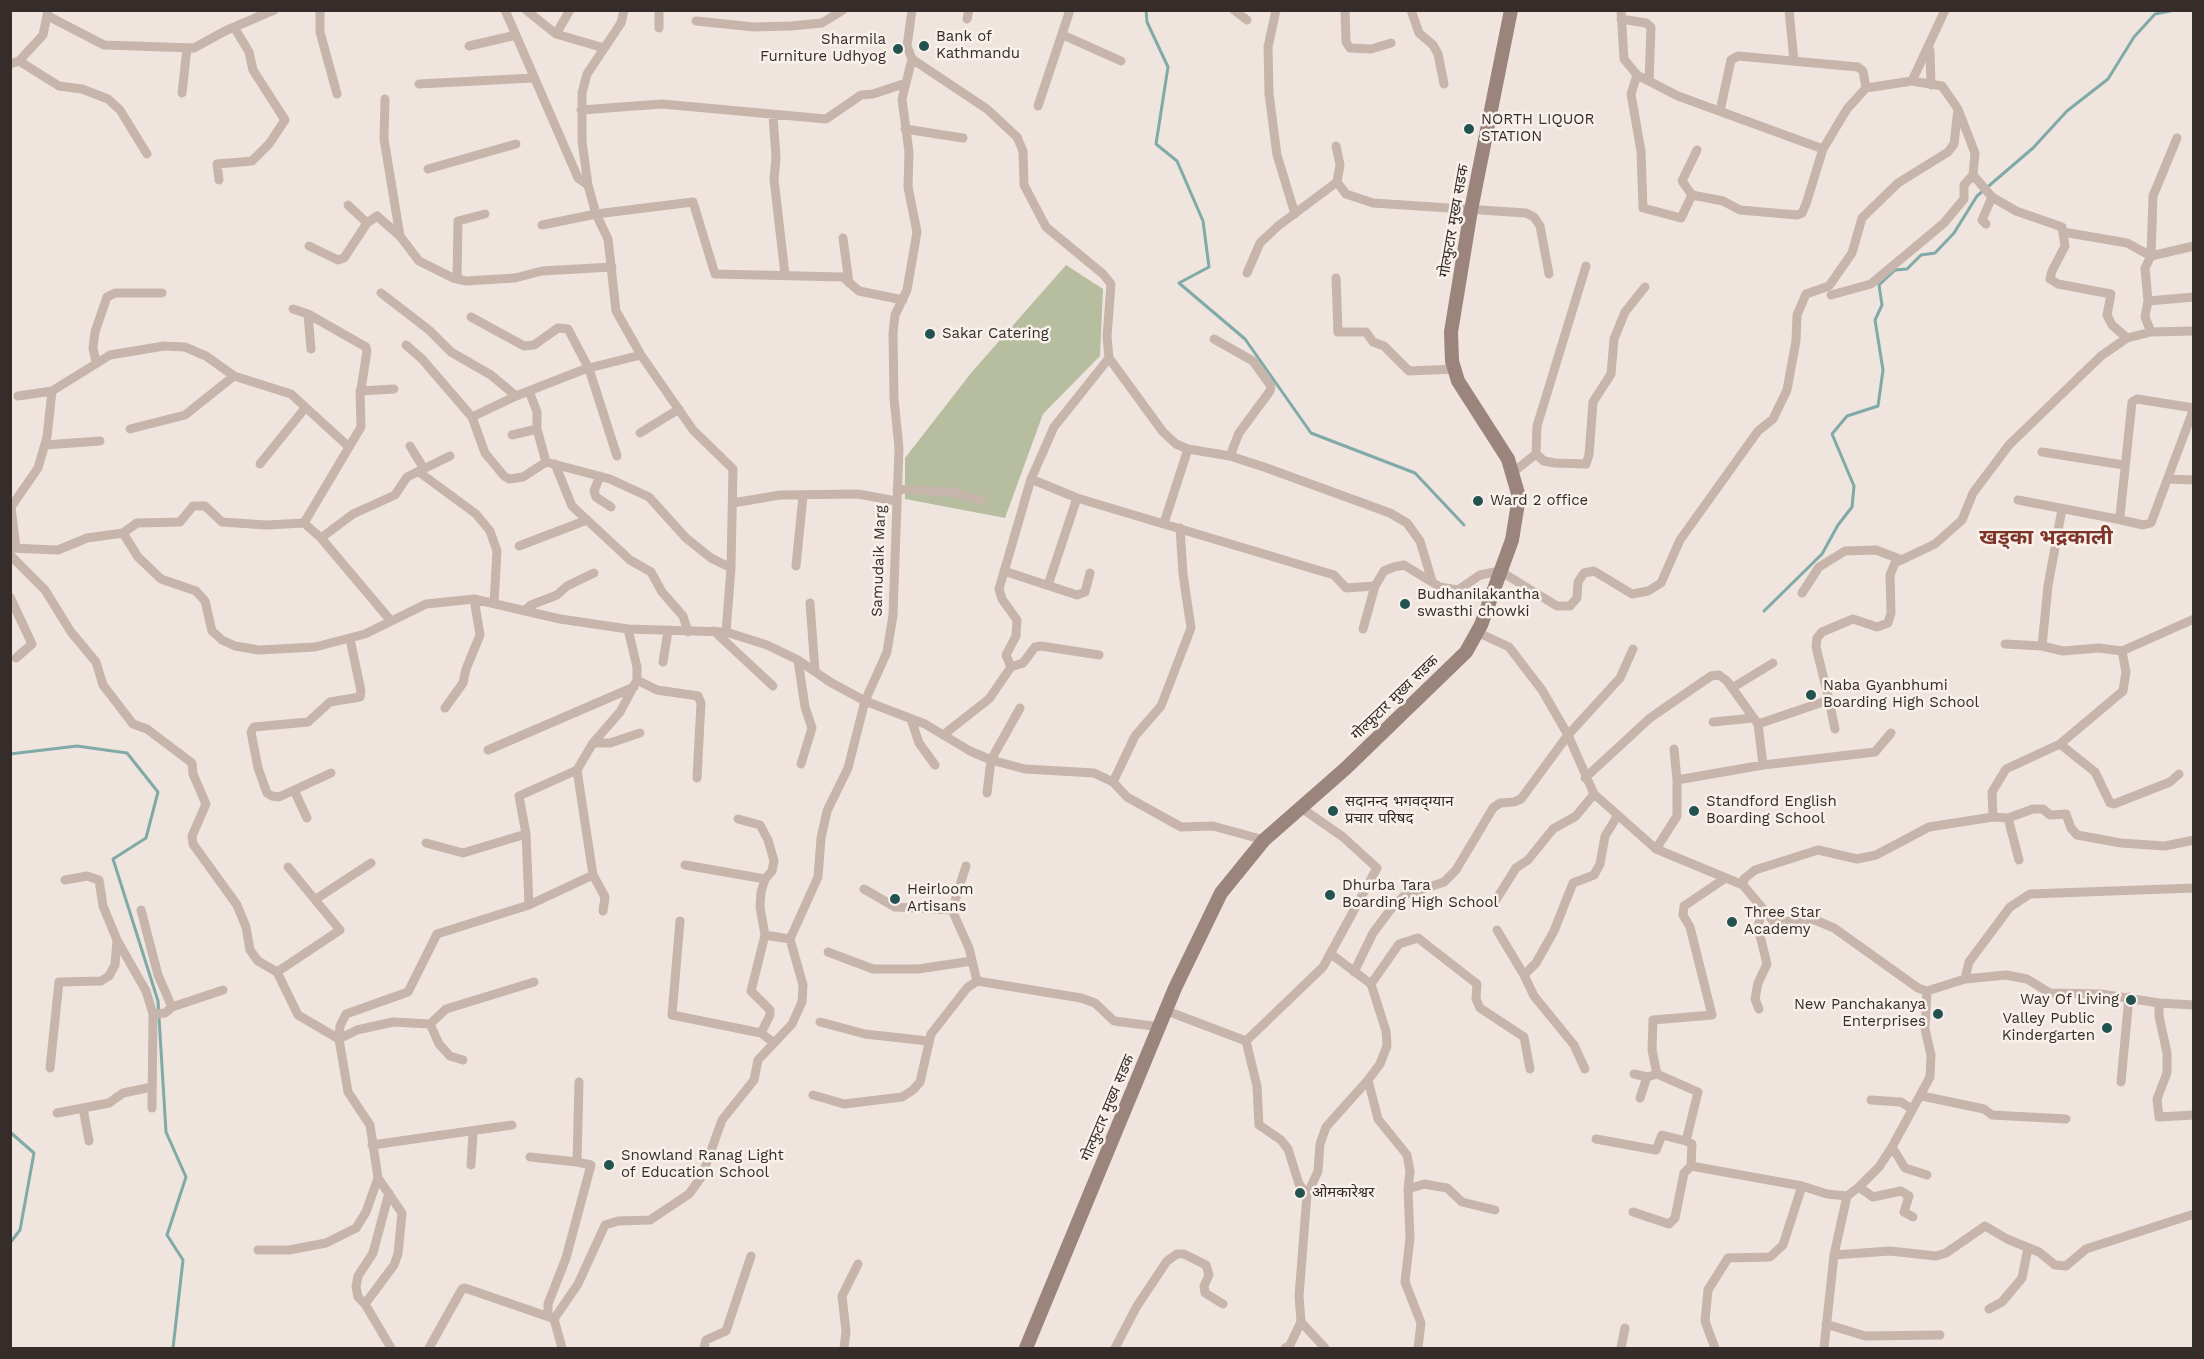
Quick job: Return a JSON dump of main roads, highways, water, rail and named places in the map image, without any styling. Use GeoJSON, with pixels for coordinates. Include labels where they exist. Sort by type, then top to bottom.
{"type":"FeatureCollection","features":[{"type":"Feature","properties":{"kind":"main road","name":"गोल्फुटार मुख्य सडक"},"geometry":{"type":"LineString","coordinates":[[1026,1348],[1126,1105],[1221,894],[1264,840],[1345,769],[1466,652],[1477,632],[1512,540],[1519,497],[1508,459],[1458,381],[1454,369],[1451,332],[1471,210],[1511,10]]}},
{"type":"Feature","properties":{"kind":"waterway"},"geometry":{"type":"LineString","coordinates":[[1146,10],[1147,22],[1168,67],[1156,144],[1177,161],[1203,221],[1209,267],[1179,283],[1245,339],[1311,433],[1415,473],[1464,525]]}},
{"type":"Feature","properties":{"kind":"waterway"},"geometry":{"type":"LineString","coordinates":[[1764,611],[1822,554],[1838,525],[1852,507],[1854,486],[1832,434],[1847,416],[1878,406],[1883,370],[1875,320],[1882,305],[1879,285],[1895,270],[1907,269],[1921,255],[1935,253],[1954,233],[1977,196],[2033,148],[2067,111],[2108,79],[2134,37],[2155,14],[2175,10]]}},
{"type":"Feature","properties":{"kind":"waterway"},"geometry":{"type":"LineString","coordinates":[[10,754],[77,746],[127,753],[158,792],[146,838],[113,859],[158,1001],[166,1132],[186,1177],[167,1235],[183,1260],[173,1348]]}},
{"type":"Feature","properties":{"kind":"waterway"},"geometry":{"type":"LineString","coordinates":[[10,1132],[34,1153],[20,1230],[10,1243]]}},
{"type":"Feature","properties":{"kind":"place","name":"Bank of Kathmandu"},"geometry":{"type":"Point","coordinates":[924,46]}},
{"type":"Feature","properties":{"kind":"place","name":"Sharmila Furniture Udhyog"},"geometry":{"type":"Point","coordinates":[898,49]}},
{"type":"Feature","properties":{"kind":"place","name":"NORTH LIQUOR STATION"},"geometry":{"type":"Point","coordinates":[1469,129]}},
{"type":"Feature","properties":{"kind":"place","name":"Sakar Catering"},"geometry":{"type":"Point","coordinates":[930,334]}},
{"type":"Feature","properties":{"kind":"place","name":"Ward 2 office"},"geometry":{"type":"Point","coordinates":[1478,501]}},
{"type":"Feature","properties":{"kind":"place","name":"Budhanilakantha swasthi chowki"},"geometry":{"type":"Point","coordinates":[1405,604]}},
{"type":"Feature","properties":{"kind":"place","name":"Naba Gyanbhumi Boarding High School"},"geometry":{"type":"Point","coordinates":[1811,695]}},
{"type":"Feature","properties":{"kind":"place","name":"सदानन्द भगवद्ग्यान प्रचार परिषद"},"geometry":{"type":"Point","coordinates":[1333,811]}},
{"type":"Feature","properties":{"kind":"place","name":"Standford English Boarding School"},"geometry":{"type":"Point","coordinates":[1694,811]}},
{"type":"Feature","properties":{"kind":"place","name":"Dhurba Tara Boarding High School"},"geometry":{"type":"Point","coordinates":[1330,895]}},
{"type":"Feature","properties":{"kind":"place","name":"Heirloom Artisans"},"geometry":{"type":"Point","coordinates":[895,899]}},
{"type":"Feature","properties":{"kind":"place","name":"Three Star Academy"},"geometry":{"type":"Point","coordinates":[1732,922]}},
{"type":"Feature","properties":{"kind":"place","name":"Way Of Living"},"geometry":{"type":"Point","coordinates":[2131,1000]}},
{"type":"Feature","properties":{"kind":"place","name":"New Panchakanya Enterprises"},"geometry":{"type":"Point","coordinates":[1938,1014]}},
{"type":"Feature","properties":{"kind":"place","name":"Valley Public Kindergarten"},"geometry":{"type":"Point","coordinates":[2107,1028]}},
{"type":"Feature","properties":{"kind":"place","name":"Snowland Ranag Light of Education School"},"geometry":{"type":"Point","coordinates":[609,1165]}},
{"type":"Feature","properties":{"kind":"place","name":"ओमकारेश्वर"},"geometry":{"type":"Point","coordinates":[1300,1193]}},
{"type":"Feature","properties":{"kind":"district","name":"खड्का भद्रकाली"},"geometry":{"type":"Point","coordinates":[2046,538]}}]}
